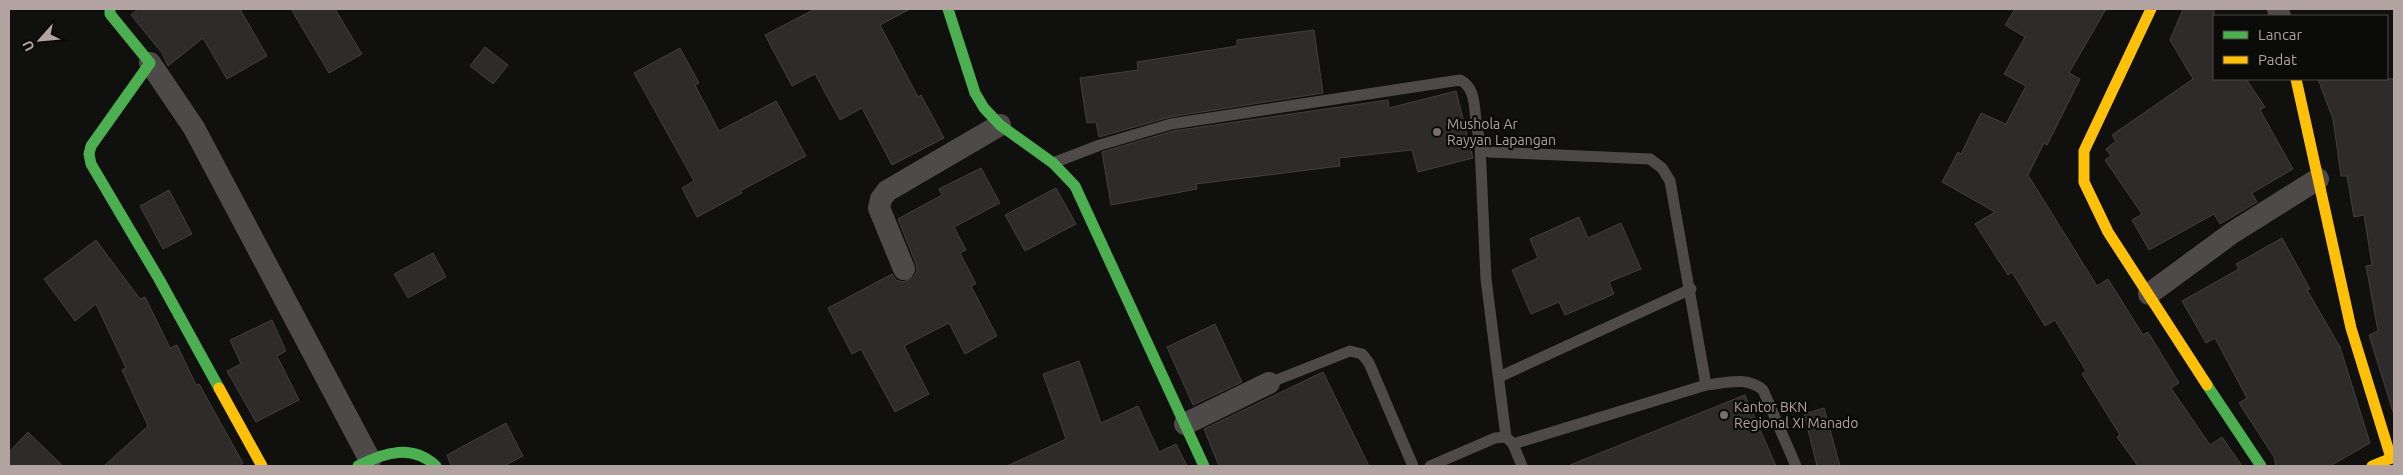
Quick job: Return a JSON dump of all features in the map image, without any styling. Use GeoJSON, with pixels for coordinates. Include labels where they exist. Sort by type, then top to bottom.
{"type":"FeatureCollection","features":[{"type":"Feature","properties":{"kind":"main road"},"geometry":{"type":"LineString","coordinates":[[110,9],[110,14],[150,63],[91,146],[89,154],[91,164],[159,279],[262,466]]}},
{"type":"Feature","properties":{"kind":"main road"},"geometry":{"type":"LineString","coordinates":[[948,9],[975,93],[984,108],[1000,125],[1053,163],[1075,186],[1204,466]]}},
{"type":"Feature","properties":{"kind":"main road"},"geometry":{"type":"LineString","coordinates":[[2151,9],[2084,150],[2084,182],[2108,232],[2261,466]]}},
{"type":"Feature","properties":{"kind":"main road"},"geometry":{"type":"LineString","coordinates":[[2296,80],[2351,328],[2393,458],[2372,466]]}},
{"type":"Feature","properties":{"kind":"main road"},"geometry":{"type":"LineString","coordinates":[[364,463],[391,452],[413,452],[429,458],[436,466]]}},
{"type":"Feature","properties":{"kind":"street"},"geometry":{"type":"LineString","coordinates":[[150,63],[194,128],[364,463]]}},
{"type":"Feature","properties":{"kind":"street"},"geometry":{"type":"LineString","coordinates":[[904,269],[879,208],[880,200],[888,191],[1000,125]]}},
{"type":"Feature","properties":{"kind":"street"},"geometry":{"type":"LineString","coordinates":[[2149,294],[2232,233],[2318,179]]}},
{"type":"Feature","properties":{"kind":"street"},"geometry":{"type":"LineString","coordinates":[[1185,424],[1269,383]]}},
{"type":"Feature","properties":{"kind":"lane"},"geometry":{"type":"LineString","coordinates":[[1053,163],[1100,144],[1171,124],[1460,80],[1468,84],[1472,91],[1480,145],[1486,279],[1499,377],[1510,440],[1522,466]]}},
{"type":"Feature","properties":{"kind":"lane"},"geometry":{"type":"LineString","coordinates":[[1480,145],[1488,152],[1650,159],[1662,168],[1670,181],[1691,289],[1706,385]]}},
{"type":"Feature","properties":{"kind":"lane"},"geometry":{"type":"LineString","coordinates":[[1499,377],[1691,289]]}},
{"type":"Feature","properties":{"kind":"lane"},"geometry":{"type":"LineString","coordinates":[[1269,383],[1350,351],[1362,354],[1369,363],[1414,466]]}},
{"type":"Feature","properties":{"kind":"lane"},"geometry":{"type":"LineString","coordinates":[[1430,466],[1495,438],[1510,440],[1706,385],[1746,382],[1754,383],[1763,390],[1796,466]]}},
{"type":"Feature","properties":{"kind":"building"},"geometry":{"type":"Polygon","coordinates":[[[138,9],[240,9],[267,56],[227,79],[203,38],[168,66],[162,53],[131,15],[138,9]]]}},
{"type":"Feature","properties":{"kind":"building"},"geometry":{"type":"Polygon","coordinates":[[[291,9],[335,9],[362,54],[329,73],[291,9]]]}},
{"type":"Feature","properties":{"kind":"building"},"geometry":{"type":"Polygon","coordinates":[[[815,9],[910,9],[880,25],[918,97],[921,95],[944,138],[892,165],[862,108],[840,120],[815,74],[792,86],[765,35],[815,9]]]}},
{"type":"Feature","properties":{"kind":"building"},"geometry":{"type":"Polygon","coordinates":[[[2015,9],[2106,9],[2069,73],[2080,79],[2047,145],[2044,143],[2028,175],[2097,286],[2108,279],[2143,335],[2148,332],[2179,383],[2171,388],[2210,445],[2222,437],[2242,466],[2138,466],[2117,437],[2120,435],[2082,374],[2086,371],[2055,320],[2045,326],[2012,272],[2008,275],[1975,224],[1995,212],[1942,182],[1958,152],[1961,154],[1981,113],[2006,124],[2026,86],[2004,74],[2025,37],[2005,25],[2015,9]]]}},
{"type":"Feature","properties":{"kind":"building"},"geometry":{"type":"Polygon","coordinates":[[[2183,9],[2214,9],[2213,80],[2247,80],[2265,107],[2260,110],[2293,169],[2252,193],[2257,202],[2220,224],[2214,214],[2149,250],[2132,220],[2142,214],[2105,160],[2111,156],[2106,149],[2116,141],[2112,135],[2193,79],[2170,40],[2183,9]]]}},
{"type":"Feature","properties":{"kind":"building"},"geometry":{"type":"Polygon","coordinates":[[[1314,30],[1323,93],[1170,117],[1099,137],[1096,122],[1087,123],[1080,78],[1138,70],[1137,62],[1237,46],[1237,40],[1314,30]]]}},
{"type":"Feature","properties":{"kind":"building"},"geometry":{"type":"Polygon","coordinates":[[[485,47],[508,65],[493,84],[470,66],[485,47]]]}},
{"type":"Feature","properties":{"kind":"building"},"geometry":{"type":"Polygon","coordinates":[[[680,48],[699,83],[695,85],[719,131],[776,101],[806,156],[740,191],[742,193],[697,217],[682,188],[694,181],[634,73],[680,48]]]}},
{"type":"Feature","properties":{"kind":"building"},"geometry":{"type":"Polygon","coordinates":[[[2394,79],[2394,415],[2369,335],[2378,331],[2366,266],[2372,265],[2364,215],[2354,217],[2347,176],[2341,176],[2333,119],[2318,80],[2394,79]]]}},
{"type":"Feature","properties":{"kind":"building"},"geometry":{"type":"Polygon","coordinates":[[[1456,91],[1473,158],[1418,172],[1412,150],[1339,158],[1340,166],[1196,184],[1197,189],[1111,205],[1102,152],[1173,131],[1388,100],[1389,108],[1456,91]]]}},
{"type":"Feature","properties":{"kind":"building"},"geometry":{"type":"Polygon","coordinates":[[[981,168],[1000,203],[954,227],[966,250],[960,253],[976,284],[971,286],[997,336],[965,354],[949,323],[904,346],[929,394],[895,412],[861,349],[852,354],[828,308],[892,274],[896,280],[903,282],[914,277],[917,271],[916,264],[898,219],[942,195],[939,189],[981,168]]]}},
{"type":"Feature","properties":{"kind":"building"},"geometry":{"type":"Polygon","coordinates":[[[1056,188],[1076,224],[1025,251],[1005,215],[1056,188]]]}},
{"type":"Feature","properties":{"kind":"building"},"geometry":{"type":"Polygon","coordinates":[[[169,190],[192,234],[163,249],[140,206],[169,190]]]}},
{"type":"Feature","properties":{"kind":"building"},"geometry":{"type":"Polygon","coordinates":[[[1579,217],[1588,238],[1621,223],[1641,269],[1609,282],[1614,294],[1565,315],[1559,302],[1531,314],[1512,270],[1538,258],[1530,239],[1579,217]]]}},
{"type":"Feature","properties":{"kind":"building"},"geometry":{"type":"Polygon","coordinates":[[[2282,238],[2310,289],[2307,290],[2340,347],[2370,443],[2330,466],[2276,466],[2274,457],[2239,403],[2247,398],[2215,338],[2206,343],[2182,301],[2239,269],[2236,264],[2282,238]]]}},
{"type":"Feature","properties":{"kind":"building"},"geometry":{"type":"Polygon","coordinates":[[[96,240],[140,299],[145,297],[170,348],[177,345],[196,385],[199,384],[243,463],[240,466],[104,466],[148,426],[122,370],[126,368],[96,304],[75,321],[44,279],[96,240]]]}},
{"type":"Feature","properties":{"kind":"building"},"geometry":{"type":"Polygon","coordinates":[[[433,253],[446,277],[408,298],[394,274],[433,253]]]}},
{"type":"Feature","properties":{"kind":"building"},"geometry":{"type":"Polygon","coordinates":[[[272,320],[286,351],[277,356],[299,400],[256,422],[227,371],[241,364],[230,340],[272,320]]]}},
{"type":"Feature","properties":{"kind":"building"},"geometry":{"type":"Polygon","coordinates":[[[1215,324],[1242,382],[1193,405],[1167,347],[1215,324]]]}},
{"type":"Feature","properties":{"kind":"building"},"geometry":{"type":"Polygon","coordinates":[[[1079,361],[1101,423],[1138,406],[1159,452],[1176,444],[1187,466],[1007,466],[1066,439],[1043,374],[1079,361]]]}},
{"type":"Feature","properties":{"kind":"building"},"geometry":{"type":"Polygon","coordinates":[[[1323,372],[1369,466],[1219,466],[1204,429],[1323,372]]]}},
{"type":"Feature","properties":{"kind":"building","name":"Kantor BKN Regional XI Manado"},"geometry":{"type":"Polygon","coordinates":[[[1745,395],[1776,466],[1570,466],[1570,465],[1745,395]]]}},
{"type":"Feature","properties":{"kind":"building"},"geometry":{"type":"Polygon","coordinates":[[[1824,408],[1840,466],[1817,466],[1804,414],[1824,408]]]}},
{"type":"Feature","properties":{"kind":"building"},"geometry":{"type":"Polygon","coordinates":[[[506,423],[523,456],[504,466],[451,466],[447,455],[506,423]]]}},
{"type":"Feature","properties":{"kind":"building"},"geometry":{"type":"Polygon","coordinates":[[[28,432],[63,466],[9,466],[9,452],[28,432]]]}},
{"type":"Feature","properties":{"kind":"traffic: fast"},"geometry":{"type":"LineString","coordinates":[[110,9],[110,14],[150,63],[91,146],[89,154],[91,164],[159,279],[219,388]]}},
{"type":"Feature","properties":{"kind":"traffic: fast"},"geometry":{"type":"LineString","coordinates":[[948,9],[975,93],[984,108],[1000,125],[1053,163],[1075,186],[1204,466]]}},
{"type":"Feature","properties":{"kind":"traffic: fast"},"geometry":{"type":"LineString","coordinates":[[2207,385],[2261,466]]}},
{"type":"Feature","properties":{"kind":"traffic: fast"},"geometry":{"type":"LineString","coordinates":[[358,466],[378,457],[398,452],[417,455],[427,459],[436,466]]}},
{"type":"Feature","properties":{"kind":"traffic: slow"},"geometry":{"type":"LineString","coordinates":[[2151,9],[2084,151],[2084,182],[2108,232],[2207,385]]}},
{"type":"Feature","properties":{"kind":"traffic: slow"},"geometry":{"type":"LineString","coordinates":[[2296,80],[2351,328],[2391,458]]}},
{"type":"Feature","properties":{"kind":"traffic: slow"},"geometry":{"type":"LineString","coordinates":[[219,388],[262,466]]}},
{"type":"Feature","properties":{"kind":"traffic: slow"},"geometry":{"type":"LineString","coordinates":[[2372,466],[2394,457]]}},
{"type":"Feature","properties":{"kind":"place","name":"Mushola Ar Rayyan Lapangan"},"geometry":{"type":"Point","coordinates":[1437,132]}},
{"type":"Feature","properties":{"kind":"place","name":"Kantor BKN Regional XI Manado"},"geometry":{"type":"Point","coordinates":[1724,415]}}]}
